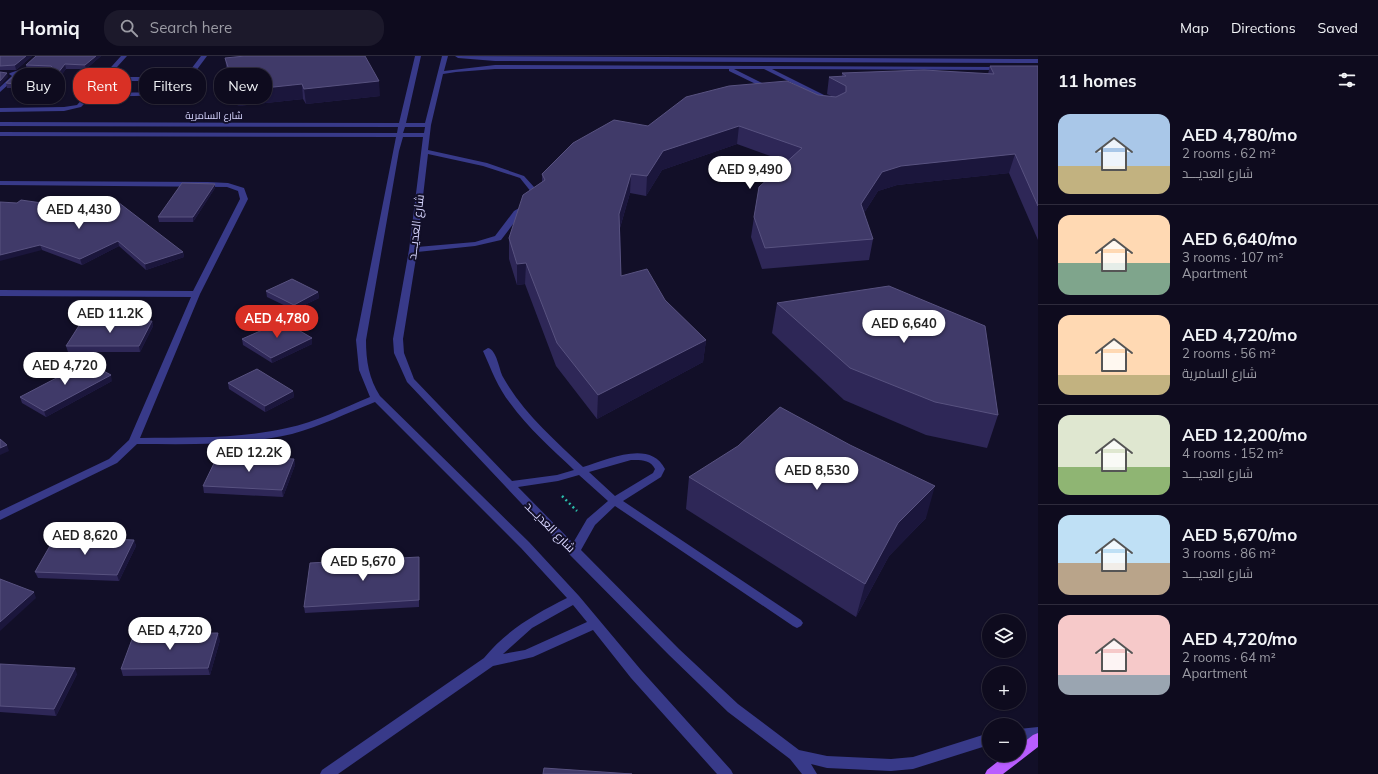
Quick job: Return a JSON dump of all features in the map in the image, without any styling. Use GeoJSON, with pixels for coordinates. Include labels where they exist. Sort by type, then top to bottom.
{"type":"FeatureCollection","features":[{"type":"Feature","properties":{"kind":"main road"},"geometry":{"type":"LineString","coordinates":[[1026,748],[1038,739]]}},
{"type":"Feature","properties":{"kind":"main road"},"geometry":{"type":"LineString","coordinates":[[992,774],[1008,762]]}},
{"type":"Feature","properties":{"kind":"street"},"geometry":{"type":"LineString","coordinates":[[114,68],[124,56]]}},
{"type":"Feature","properties":{"kind":"street"},"geometry":{"type":"LineString","coordinates":[[196,68],[204,56]]}},
{"type":"Feature","properties":{"kind":"street"},"geometry":{"type":"LineString","coordinates":[[418,56],[399,135],[361,340],[362,366],[365,376],[376,398],[525,545],[575,599],[594,624],[726,774]]}},
{"type":"Feature","properties":{"kind":"street","name":"شارع العديـــد"},"geometry":{"type":"LineString","coordinates":[[445,56],[442,74],[428,125],[413,250],[398,339],[399,353],[405,369],[419,391],[574,552],[674,652],[728,703],[795,755],[827,762],[891,765],[913,763],[982,740]]}},
{"type":"Feature","properties":{"kind":"street"},"geometry":{"type":"LineString","coordinates":[[458,56],[495,59],[1038,61]]}},
{"type":"Feature","properties":{"kind":"street"},"geometry":{"type":"LineString","coordinates":[[442,74],[456,70],[495,67],[1008,68]]}},
{"type":"Feature","properties":{"kind":"street"},"geometry":{"type":"LineString","coordinates":[[727,68],[776,92]]}},
{"type":"Feature","properties":{"kind":"street"},"geometry":{"type":"LineString","coordinates":[[765,68],[838,104]]}},
{"type":"Feature","properties":{"kind":"street"},"geometry":{"type":"LineString","coordinates":[[0,90],[12,77]]}},
{"type":"Feature","properties":{"kind":"street"},"geometry":{"type":"LineString","coordinates":[[0,110],[73,108],[82,104]]}},
{"type":"Feature","properties":{"kind":"street","name":"شارع السامرية"},"geometry":{"type":"LineString","coordinates":[[0,124],[428,125]]}},
{"type":"Feature","properties":{"kind":"street","name":"شارع السامرية"},"geometry":{"type":"LineString","coordinates":[[0,134],[427,135]]}},
{"type":"Feature","properties":{"kind":"street"},"geometry":{"type":"LineString","coordinates":[[413,250],[475,244],[498,238],[517,213],[540,198],[522,177],[485,164],[425,151]]}},
{"type":"Feature","properties":{"kind":"street"},"geometry":{"type":"LineString","coordinates":[[0,183],[228,185],[241,190],[244,199],[196,294],[134,441],[113,461],[0,516]]}},
{"type":"Feature","properties":{"kind":"street"},"geometry":{"type":"LineString","coordinates":[[0,293],[196,294]]}},
{"type":"Feature","properties":{"kind":"street"},"geometry":{"type":"LineString","coordinates":[[488,351],[498,376],[514,401],[534,426],[581,472],[615,501],[797,623]]}},
{"type":"Feature","properties":{"kind":"street"},"geometry":{"type":"LineString","coordinates":[[134,441],[230,440],[271,435],[311,424],[376,398]]}},
{"type":"Feature","properties":{"kind":"street"},"geometry":{"type":"LineString","coordinates":[[509,485],[546,480],[640,456],[650,458],[658,463],[660,470],[656,476],[615,501],[590,523],[574,552]]}},
{"type":"Feature","properties":{"kind":"street"},"geometry":{"type":"LineString","coordinates":[[327,774],[489,662],[502,644],[519,630],[575,599]]}},
{"type":"Feature","properties":{"kind":"street"},"geometry":{"type":"LineString","coordinates":[[489,662],[528,654],[594,624]]}},
{"type":"Feature","properties":{"kind":"street"},"geometry":{"type":"LineString","coordinates":[[1026,734],[1038,733]]}},
{"type":"Feature","properties":{"kind":"street"},"geometry":{"type":"LineString","coordinates":[[795,755],[810,774]]}},
{"type":"Feature","properties":{"kind":"path"},"geometry":{"type":"LineString","coordinates":[[546,480],[590,523]]}},
{"type":"Feature","properties":{"kind":"building"},"geometry":{"type":"Polygon","coordinates":[[[0,56],[26,56],[15,65],[0,66],[0,56]]]}},
{"type":"Feature","properties":{"kind":"building"},"geometry":{"type":"Polygon","coordinates":[[[36,56],[96,56],[85,65],[65,64],[62,68],[26,65],[36,56]]]}},
{"type":"Feature","properties":{"kind":"building"},"geometry":{"type":"Polygon","coordinates":[[[245,56],[365,56],[379,81],[304,89],[302,84],[272,87],[272,68],[228,68],[225,58],[245,56]]]}},
{"type":"Feature","properties":{"kind":"building"},"geometry":{"type":"Polygon","coordinates":[[[990,66],[1038,66],[1038,206],[1015,154],[901,166],[882,172],[861,204],[873,239],[765,248],[754,217],[759,187],[802,148],[739,126],[663,151],[647,176],[631,174],[619,214],[621,276],[647,269],[665,300],[706,340],[598,395],[557,343],[526,263],[517,264],[509,238],[523,195],[545,180],[542,174],[573,143],[614,120],[648,126],[686,97],[729,86],[787,81],[818,95],[836,97],[846,92],[846,86],[829,77],[846,76],[842,73],[924,70],[994,74],[990,66]]]}},
{"type":"Feature","properties":{"kind":"building"},"geometry":{"type":"Polygon","coordinates":[[[0,72],[7,73],[0,81],[0,72]]]}},
{"type":"Feature","properties":{"kind":"building"},"geometry":{"type":"Polygon","coordinates":[[[12,78],[12,84],[6,83],[12,78]]]}},
{"type":"Feature","properties":{"kind":"building"},"geometry":{"type":"Polygon","coordinates":[[[182,183],[215,184],[193,217],[158,217],[182,183]]]}},
{"type":"Feature","properties":{"kind":"building"},"geometry":{"type":"Polygon","coordinates":[[[114,199],[183,252],[145,264],[118,241],[80,259],[40,245],[0,255],[0,202],[17,203],[21,200],[84,209],[114,199]]]}},
{"type":"Feature","properties":{"kind":"building"},"geometry":{"type":"Polygon","coordinates":[[[292,279],[318,292],[294,305],[266,291],[292,279]]]}},
{"type":"Feature","properties":{"kind":"building"},"geometry":{"type":"Polygon","coordinates":[[[889,286],[985,326],[998,415],[935,402],[850,368],[777,303],[889,286]]]}},
{"type":"Feature","properties":{"kind":"building"},"geometry":{"type":"Polygon","coordinates":[[[82,321],[152,321],[139,346],[66,346],[82,321]]]}},
{"type":"Feature","properties":{"kind":"building"},"geometry":{"type":"Polygon","coordinates":[[[283,321],[312,338],[271,358],[242,339],[283,321]]]}},
{"type":"Feature","properties":{"kind":"building"},"geometry":{"type":"Polygon","coordinates":[[[87,362],[111,375],[44,411],[20,397],[87,362]]]}},
{"type":"Feature","properties":{"kind":"building"},"geometry":{"type":"Polygon","coordinates":[[[257,369],[293,391],[265,406],[228,383],[257,369]]]}},
{"type":"Feature","properties":{"kind":"building"},"geometry":{"type":"Polygon","coordinates":[[[780,407],[850,445],[935,486],[898,523],[865,584],[689,477],[738,446],[780,407]]]}},
{"type":"Feature","properties":{"kind":"building"},"geometry":{"type":"Polygon","coordinates":[[[0,439],[7,445],[0,448],[0,439]]]}},
{"type":"Feature","properties":{"kind":"building"},"geometry":{"type":"Polygon","coordinates":[[[218,455],[294,459],[282,490],[203,486],[218,455]]]}},
{"type":"Feature","properties":{"kind":"building"},"geometry":{"type":"Polygon","coordinates":[[[55,537],[134,540],[117,575],[35,572],[55,537]]]}},
{"type":"Feature","properties":{"kind":"building"},"geometry":{"type":"Polygon","coordinates":[[[419,557],[419,600],[304,607],[310,563],[419,557]]]}},
{"type":"Feature","properties":{"kind":"building"},"geometry":{"type":"Polygon","coordinates":[[[0,579],[34,592],[0,622],[0,579]]]}},
{"type":"Feature","properties":{"kind":"building"},"geometry":{"type":"Polygon","coordinates":[[[218,633],[208,668],[121,669],[134,634],[218,633]]]}},
{"type":"Feature","properties":{"kind":"building"},"geometry":{"type":"Polygon","coordinates":[[[0,664],[75,668],[54,709],[0,706],[0,664]]]}},
{"type":"Feature","properties":{"kind":"building"},"geometry":{"type":"Polygon","coordinates":[[[544,768],[632,774],[543,774],[544,768]]]}}]}
